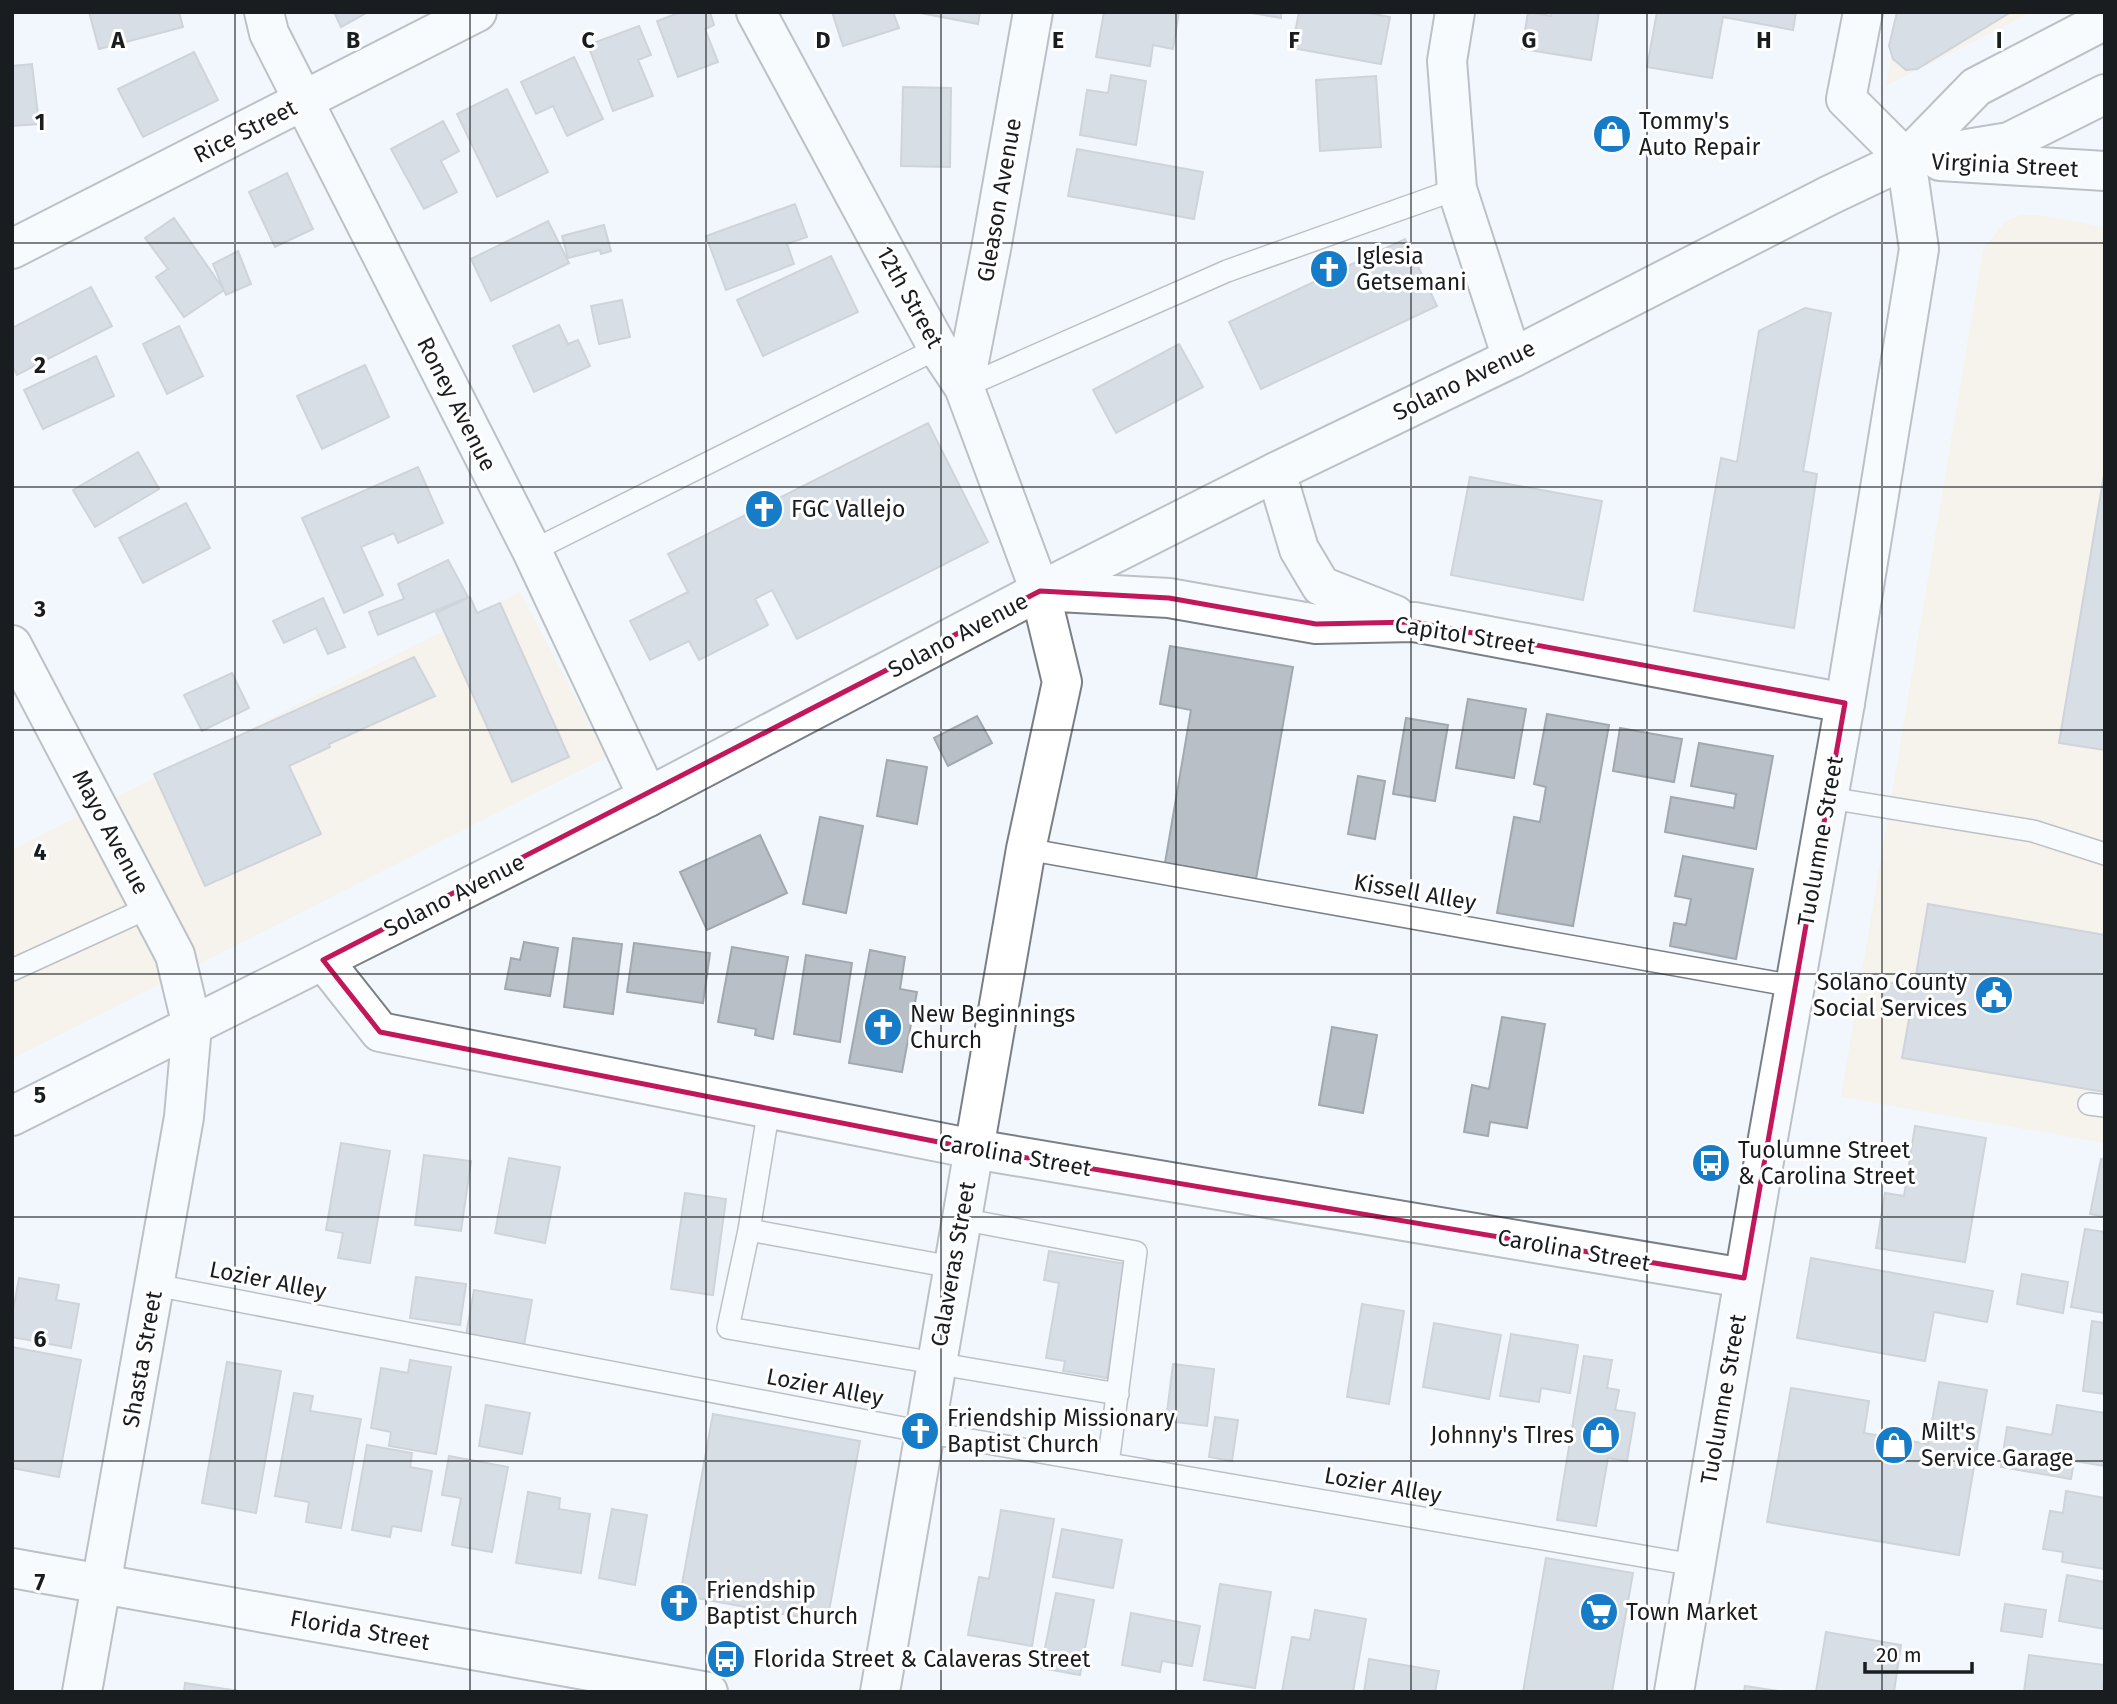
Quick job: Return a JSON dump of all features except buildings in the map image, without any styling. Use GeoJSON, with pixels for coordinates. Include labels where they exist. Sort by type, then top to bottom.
{"type":"FeatureCollection","features":[{"type":"Feature","properties":{"kind":"street","name":"Roney Avenue"},"geometry":{"type":"LineString","coordinates":[[264,12],[269,33],[532,551],[648,797]]}},
{"type":"Feature","properties":{"kind":"street","name":"Rice Street"},"geometry":{"type":"LineString","coordinates":[[12,249],[477,12]]}},
{"type":"Feature","properties":{"kind":"street","name":"12th Street"},"geometry":{"type":"LineString","coordinates":[[756,12],[939,348],[964,387],[1040,592]]}},
{"type":"Feature","properties":{"kind":"street","name":"Gleason Avenue"},"geometry":{"type":"LineString","coordinates":[[964,387],[1033,12]]}},
{"type":"Feature","properties":{"kind":"street"},"geometry":{"type":"LineString","coordinates":[[1455,12],[1447,61],[1457,189],[1512,358]]}},
{"type":"Feature","properties":{"kind":"street"},"geometry":{"type":"LineString","coordinates":[[1863,12],[1846,99],[1906,159]]}},
{"type":"Feature","properties":{"kind":"street","name":"Solano Avenue"},"geometry":{"type":"LineString","coordinates":[[1906,159],[1976,87],[2105,20]]}},
{"type":"Feature","properties":{"kind":"street","name":"Solano Avenue"},"geometry":{"type":"LineString","coordinates":[[12,1116],[648,797],[1040,592],[1276,472],[1512,358],[1760,230],[1906,159],[2009,142],[2105,94]]}},
{"type":"Feature","properties":{"kind":"street","name":"Virginia Street"},"geometry":{"type":"LineString","coordinates":[[1906,159],[2105,171]]}},
{"type":"Feature","properties":{"kind":"street","name":"Tuolumne Street"},"geometry":{"type":"LineString","coordinates":[[1674,1692],[1794,986],[1829,799],[1919,249],[1906,159]]}},
{"type":"Feature","properties":{"kind":"street"},"geometry":{"type":"LineString","coordinates":[[1276,472],[1299,549],[1321,586],[1414,622]]}},
{"type":"Feature","properties":{"kind":"street","name":"Capitol Street"},"geometry":{"type":"LineString","coordinates":[[1040,592],[1169,598],[1316,624],[1414,622],[1845,703]]}},
{"type":"Feature","properties":{"kind":"street","name":"Calaveras Street"},"geometry":{"type":"LineString","coordinates":[[880,1692],[1026,849],[1062,682],[1040,592]]}},
{"type":"Feature","properties":{"kind":"street","name":"Mayo Avenue"},"geometry":{"type":"LineString","coordinates":[[12,645],[175,955],[192,1026]]}},
{"type":"Feature","properties":{"kind":"street","name":"Carolina Street"},"geometry":{"type":"LineString","coordinates":[[323,960],[380,1032],[974,1149],[1744,1278]]}},
{"type":"Feature","properties":{"kind":"street","name":"Shasta Street"},"geometry":{"type":"LineString","coordinates":[[82,1692],[184,1117],[192,1026]]}},
{"type":"Feature","properties":{"kind":"street","name":"Florida Street"},"geometry":{"type":"LineString","coordinates":[[12,1568],[708,1692]]}},
{"type":"Feature","properties":{"kind":"lane"},"geometry":{"type":"LineString","coordinates":[[964,387],[1227,271],[1457,189]]}},
{"type":"Feature","properties":{"kind":"lane"},"geometry":{"type":"LineString","coordinates":[[532,551],[939,348]]}},
{"type":"Feature","properties":{"kind":"lane"},"geometry":{"type":"LineString","coordinates":[[1829,799],[2033,831],[2105,854]]}},
{"type":"Feature","properties":{"kind":"lane","name":"Kissell Alley"},"geometry":{"type":"LineString","coordinates":[[1026,849],[1794,986]]}},
{"type":"Feature","properties":{"kind":"lane"},"geometry":{"type":"LineString","coordinates":[[12,970],[150,907]]}},
{"type":"Feature","properties":{"kind":"lane"},"geometry":{"type":"LineString","coordinates":[[769,1108],[749,1230],[728,1328],[1118,1394]]}},
{"type":"Feature","properties":{"kind":"lane"},"geometry":{"type":"LineString","coordinates":[[961,1219],[1136,1252],[1108,1464]]}},
{"type":"Feature","properties":{"kind":"lane"},"geometry":{"type":"LineString","coordinates":[[749,1230],[953,1268]]}},
{"type":"Feature","properties":{"kind":"lane","name":"Lozier Alley"},"geometry":{"type":"LineString","coordinates":[[155,1285],[924,1432],[1694,1565]]}},
{"type":"Feature","properties":{"kind":"highlighted area"},"geometry":{"type":"Polygon","coordinates":[[[1040,591],[1169,598],[1316,624],[1414,622],[1845,703],[1744,1278],[974,1149],[380,1032],[323,960],[1040,591]]]}},
{"type":"Feature","properties":{"kind":"shaded area"},"geometry":{"type":"Polygon","coordinates":[[[1899,12],[2032,12],[1886,86],[1899,12]]]}},
{"type":"Feature","properties":{"kind":"shaded area"},"geometry":{"type":"Polygon","coordinates":[[[2020,215],[2037,215],[2105,227],[2105,1143],[1841,1097],[1983,249],[2005,222],[2020,215]]]}},
{"type":"Feature","properties":{"kind":"shaded area"},"geometry":{"type":"Polygon","coordinates":[[[520,592],[607,757],[12,1059],[12,850],[520,592]]]}},
{"type":"Feature","properties":{"kind":"place","name":"Tommy's Auto Repair"},"geometry":{"type":"Point","coordinates":[1612,134]}},
{"type":"Feature","properties":{"kind":"place","name":"Iglesia Getsemani"},"geometry":{"type":"Point","coordinates":[1329,269]}},
{"type":"Feature","properties":{"kind":"place","name":"FGC Vallejo"},"geometry":{"type":"Point","coordinates":[764,509]}},
{"type":"Feature","properties":{"kind":"place","name":"Solano County Social Services"},"geometry":{"type":"Point","coordinates":[1994,995]}},
{"type":"Feature","properties":{"kind":"place","name":"New Beginnings Church"},"geometry":{"type":"Point","coordinates":[883,1027]}},
{"type":"Feature","properties":{"kind":"place","name":"Tuolumne Street & Carolina Street"},"geometry":{"type":"Point","coordinates":[1711,1163]}},
{"type":"Feature","properties":{"kind":"place","name":"Friendship Missionary Baptist Church"},"geometry":{"type":"Point","coordinates":[920,1431]}},
{"type":"Feature","properties":{"kind":"place","name":"Johnny's TIres"},"geometry":{"type":"Point","coordinates":[1601,1435]}},
{"type":"Feature","properties":{"kind":"place","name":"Milt's Service Garage"},"geometry":{"type":"Point","coordinates":[1894,1445]}},
{"type":"Feature","properties":{"kind":"place","name":"Friendship Baptist Church"},"geometry":{"type":"Point","coordinates":[679,1603]}},
{"type":"Feature","properties":{"kind":"place","name":"Town Market"},"geometry":{"type":"Point","coordinates":[1599,1612]}},
{"type":"Feature","properties":{"kind":"place","name":"Florida Street & Calaveras Street"},"geometry":{"type":"Point","coordinates":[726,1659]}}]}
